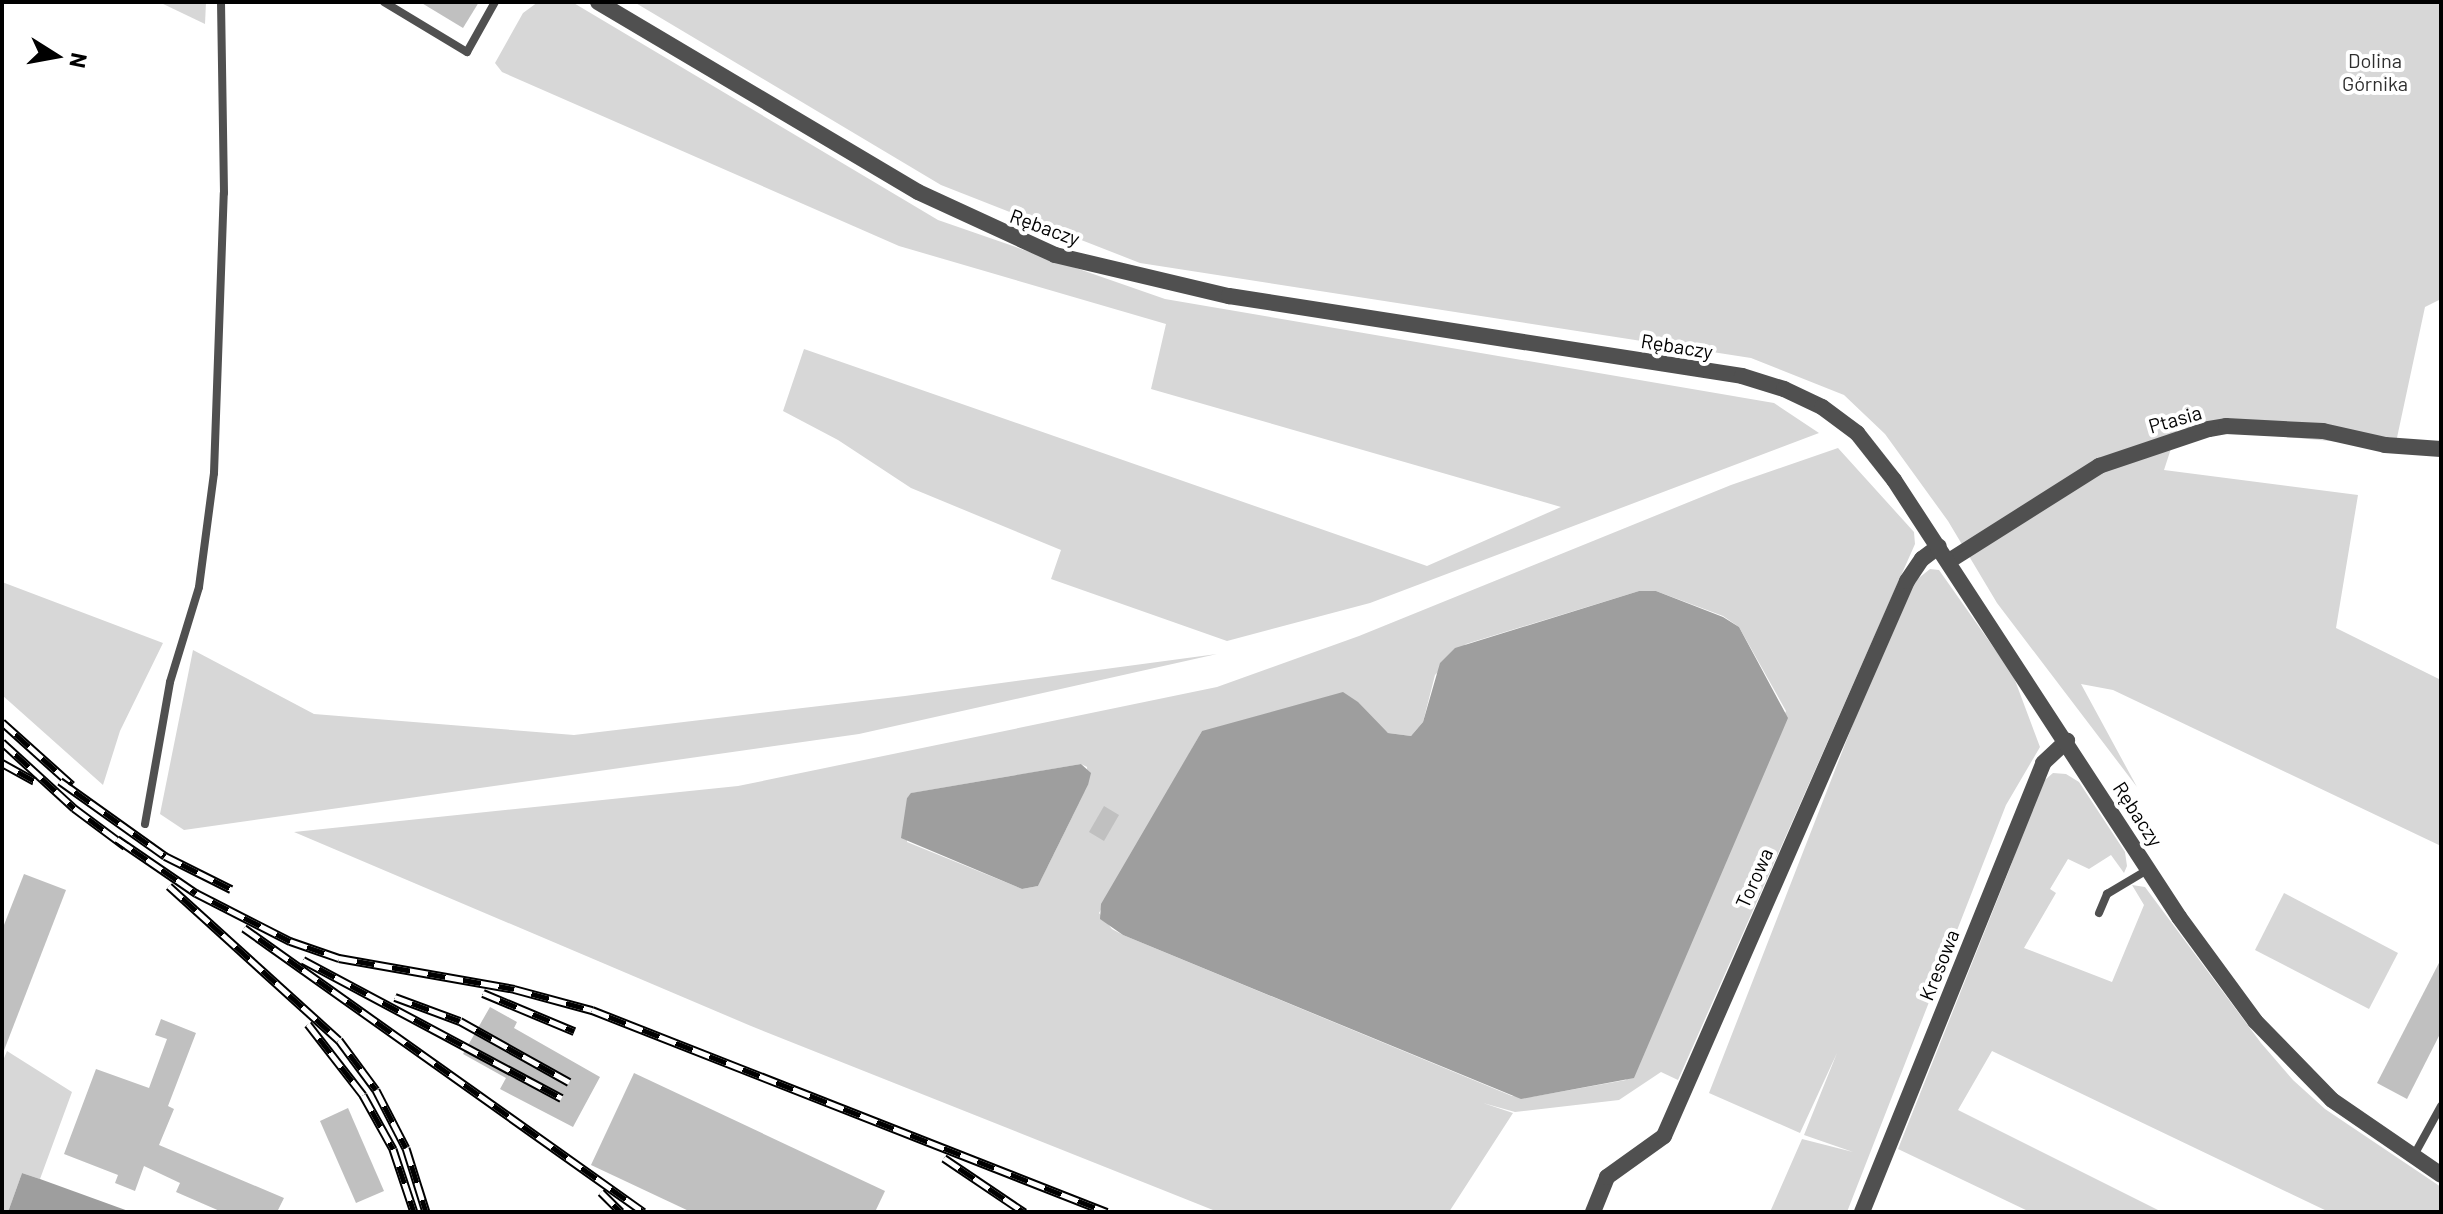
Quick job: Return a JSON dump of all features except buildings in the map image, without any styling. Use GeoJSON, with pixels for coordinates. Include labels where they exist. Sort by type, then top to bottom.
{"type":"FeatureCollection","features":[{"type":"Feature","properties":{"kind":"street","name":"Rębaczy"},"geometry":{"type":"LineString","coordinates":[[598,2],[918,192],[992,229],[1055,255],[1229,296],[1742,376],[1784,389],[1822,407],[1857,433],[1939,546],[2179,917],[2255,1021],[2332,1100],[2441,1175]]}},
{"type":"Feature","properties":{"kind":"street","name":"Ptasia"},"geometry":{"type":"LineString","coordinates":[[1949,561],[2099,466],[2209,429],[2226,426],[2323,431],[2385,445],[2441,449]]}},
{"type":"Feature","properties":{"kind":"street","name":"Torowa"},"geometry":{"type":"LineString","coordinates":[[1593,1212],[1607,1177],[1664,1136],[1907,581],[1922,559],[1939,546]]}},
{"type":"Feature","properties":{"kind":"street","name":"Kresowa"},"geometry":{"type":"LineString","coordinates":[[1862,1212],[2043,763],[2067,741]]}},
{"type":"Feature","properties":{"kind":"lane"},"geometry":{"type":"LineString","coordinates":[[145,824],[170,682],[199,587],[214,473],[224,193],[221,2]]}},
{"type":"Feature","properties":{"kind":"lane"},"geometry":{"type":"LineString","coordinates":[[384,2],[467,52],[495,2]]}},
{"type":"Feature","properties":{"kind":"lane"},"geometry":{"type":"LineString","coordinates":[[2099,913],[2107,894],[2149,869]]}},
{"type":"Feature","properties":{"kind":"lane"},"geometry":{"type":"LineString","coordinates":[[2413,1157],[2441,1106]]}},
{"type":"Feature","properties":{"kind":"green space"},"geometry":{"type":"Polygon","coordinates":[[[159,2],[206,2],[205,24],[159,2]]]}},
{"type":"Feature","properties":{"kind":"green space"},"geometry":{"type":"Polygon","coordinates":[[[538,2],[572,2],[938,220],[1165,299],[1774,403],[1819,433],[1370,603],[1227,641],[1051,579],[1061,550],[911,488],[838,440],[783,411],[804,349],[1427,566],[1561,507],[1151,389],[1166,324],[899,246],[502,72],[495,63],[523,13],[538,2]]]}},
{"type":"Feature","properties":{"kind":"green space","name":"Dolina Górnika"},"geometry":{"type":"Polygon","coordinates":[[[634,2],[2441,2],[2441,299],[2425,307],[2395,447],[2178,427],[2164,470],[2358,495],[2336,628],[2441,680],[2441,846],[2113,690],[2081,684],[2137,787],[1997,603],[1948,521],[1885,434],[1844,395],[1751,358],[1140,263],[941,185],[634,2]]]}},
{"type":"Feature","properties":{"kind":"green space"},"geometry":{"type":"Polygon","coordinates":[[[1838,448],[1914,532],[1915,544],[1678,1080],[1661,1072],[1619,1100],[1515,1112],[1483,1103],[1513,1113],[1449,1212],[1218,1212],[751,1026],[294,832],[738,786],[1217,687],[1359,636],[1731,485],[1838,448]],[[1639,591],[1466,644],[1435,675],[1423,722],[1411,736],[1388,733],[1381,727],[1202,731],[1099,913],[1112,929],[1123,935],[1512,1096],[1531,1097],[1626,1080],[1786,711],[1739,627],[1723,616],[1656,591],[1639,591]],[[1081,764],[912,793],[907,798],[907,842],[1022,889],[1038,886],[1088,785],[1087,767],[1081,764]]]}},
{"type":"Feature","properties":{"kind":"green space"},"geometry":{"type":"Polygon","coordinates":[[[1930,569],[1939,570],[2013,675],[2040,747],[2006,805],[1847,1212],[1770,1212],[1802,1139],[1853,1152],[1804,1135],[1837,1053],[1800,1133],[1709,1093],[1883,647],[1915,581],[1930,569]]]}},
{"type":"Feature","properties":{"kind":"green space"},"geometry":{"type":"Polygon","coordinates":[[[2,582],[163,643],[120,731],[103,785],[2,695],[2,582]]]}},
{"type":"Feature","properties":{"kind":"green space"},"geometry":{"type":"Polygon","coordinates":[[[193,650],[314,714],[574,735],[905,696],[1217,654],[859,734],[184,830],[160,814],[193,650]]]}},
{"type":"Feature","properties":{"kind":"green space"},"geometry":{"type":"Polygon","coordinates":[[[2053,773],[2066,774],[2079,782],[2125,852],[2127,866],[2124,873],[2111,855],[2089,869],[2068,859],[2050,889],[2056,893],[2024,948],[2112,982],[2144,905],[2132,885],[2145,887],[2261,1043],[2293,1080],[2325,1109],[2441,1187],[2441,1212],[2329,1212],[1992,1051],[1958,1110],[2162,1212],[2030,1212],[1898,1149],[2010,868],[2039,785],[2053,773]]]}},
{"type":"Feature","properties":{"kind":"green space"},"geometry":{"type":"Polygon","coordinates":[[[2284,893],[2398,953],[2369,1009],[2255,950],[2284,893]]]}},
{"type":"Feature","properties":{"kind":"green space"},"geometry":{"type":"Polygon","coordinates":[[[7,1051],[72,1092],[40,1179],[22,1173],[8,1212],[2,1212],[2,1063],[7,1051]]]}},
{"type":"Feature","properties":{"kind":"shaded area"},"geometry":{"type":"Polygon","coordinates":[[[1639,591],[1656,591],[1723,617],[1739,627],[1788,718],[1634,1078],[1521,1099],[1123,935],[1100,919],[1101,904],[1202,731],[1343,692],[1358,702],[1388,733],[1411,736],[1423,722],[1440,663],[1455,648],[1639,591]]]}},
{"type":"Feature","properties":{"kind":"shaded area"},"geometry":{"type":"Polygon","coordinates":[[[1081,764],[1091,773],[1088,785],[1038,886],[1022,889],[901,838],[907,798],[911,793],[1081,764]]]}},
{"type":"Feature","properties":{"kind":"shaded area"},"geometry":{"type":"Polygon","coordinates":[[[22,1173],[40,1179],[131,1212],[8,1212],[22,1173]]]}},
{"type":"Feature","properties":{"kind":"railway"},"geometry":{"type":"LineString","coordinates":[[2,722],[72,785]]}},
{"type":"Feature","properties":{"kind":"railway"},"geometry":{"type":"LineString","coordinates":[[2,742],[74,808],[125,846]]}},
{"type":"Feature","properties":{"kind":"railway"},"geometry":{"type":"LineString","coordinates":[[2,763],[34,781]]}},
{"type":"Feature","properties":{"kind":"railway"},"geometry":{"type":"LineString","coordinates":[[60,781],[165,856],[231,889]]}},
{"type":"Feature","properties":{"kind":"railway"},"geometry":{"type":"LineString","coordinates":[[117,839],[196,893],[290,941],[339,958],[514,989],[592,1010],[1107,1212]]}},
{"type":"Feature","properties":{"kind":"railway"},"geometry":{"type":"LineString","coordinates":[[169,886],[339,1040],[376,1090],[406,1148],[426,1212]]}},
{"type":"Feature","properties":{"kind":"railway"},"geometry":{"type":"LineString","coordinates":[[244,928],[643,1212]]}},
{"type":"Feature","properties":{"kind":"railway"},"geometry":{"type":"LineString","coordinates":[[303,960],[561,1098]]}},
{"type":"Feature","properties":{"kind":"railway"},"geometry":{"type":"LineString","coordinates":[[483,993],[574,1031]]}},
{"type":"Feature","properties":{"kind":"railway"},"geometry":{"type":"LineString","coordinates":[[395,997],[460,1021],[569,1082]]}},
{"type":"Feature","properties":{"kind":"railway"},"geometry":{"type":"LineString","coordinates":[[308,1024],[363,1095],[393,1149],[414,1212]]}},
{"type":"Feature","properties":{"kind":"railway"},"geometry":{"type":"LineString","coordinates":[[944,1158],[1024,1212]]}},
{"type":"Feature","properties":{"kind":"railway"},"geometry":{"type":"LineString","coordinates":[[601,1192],[621,1212]]}}]}
